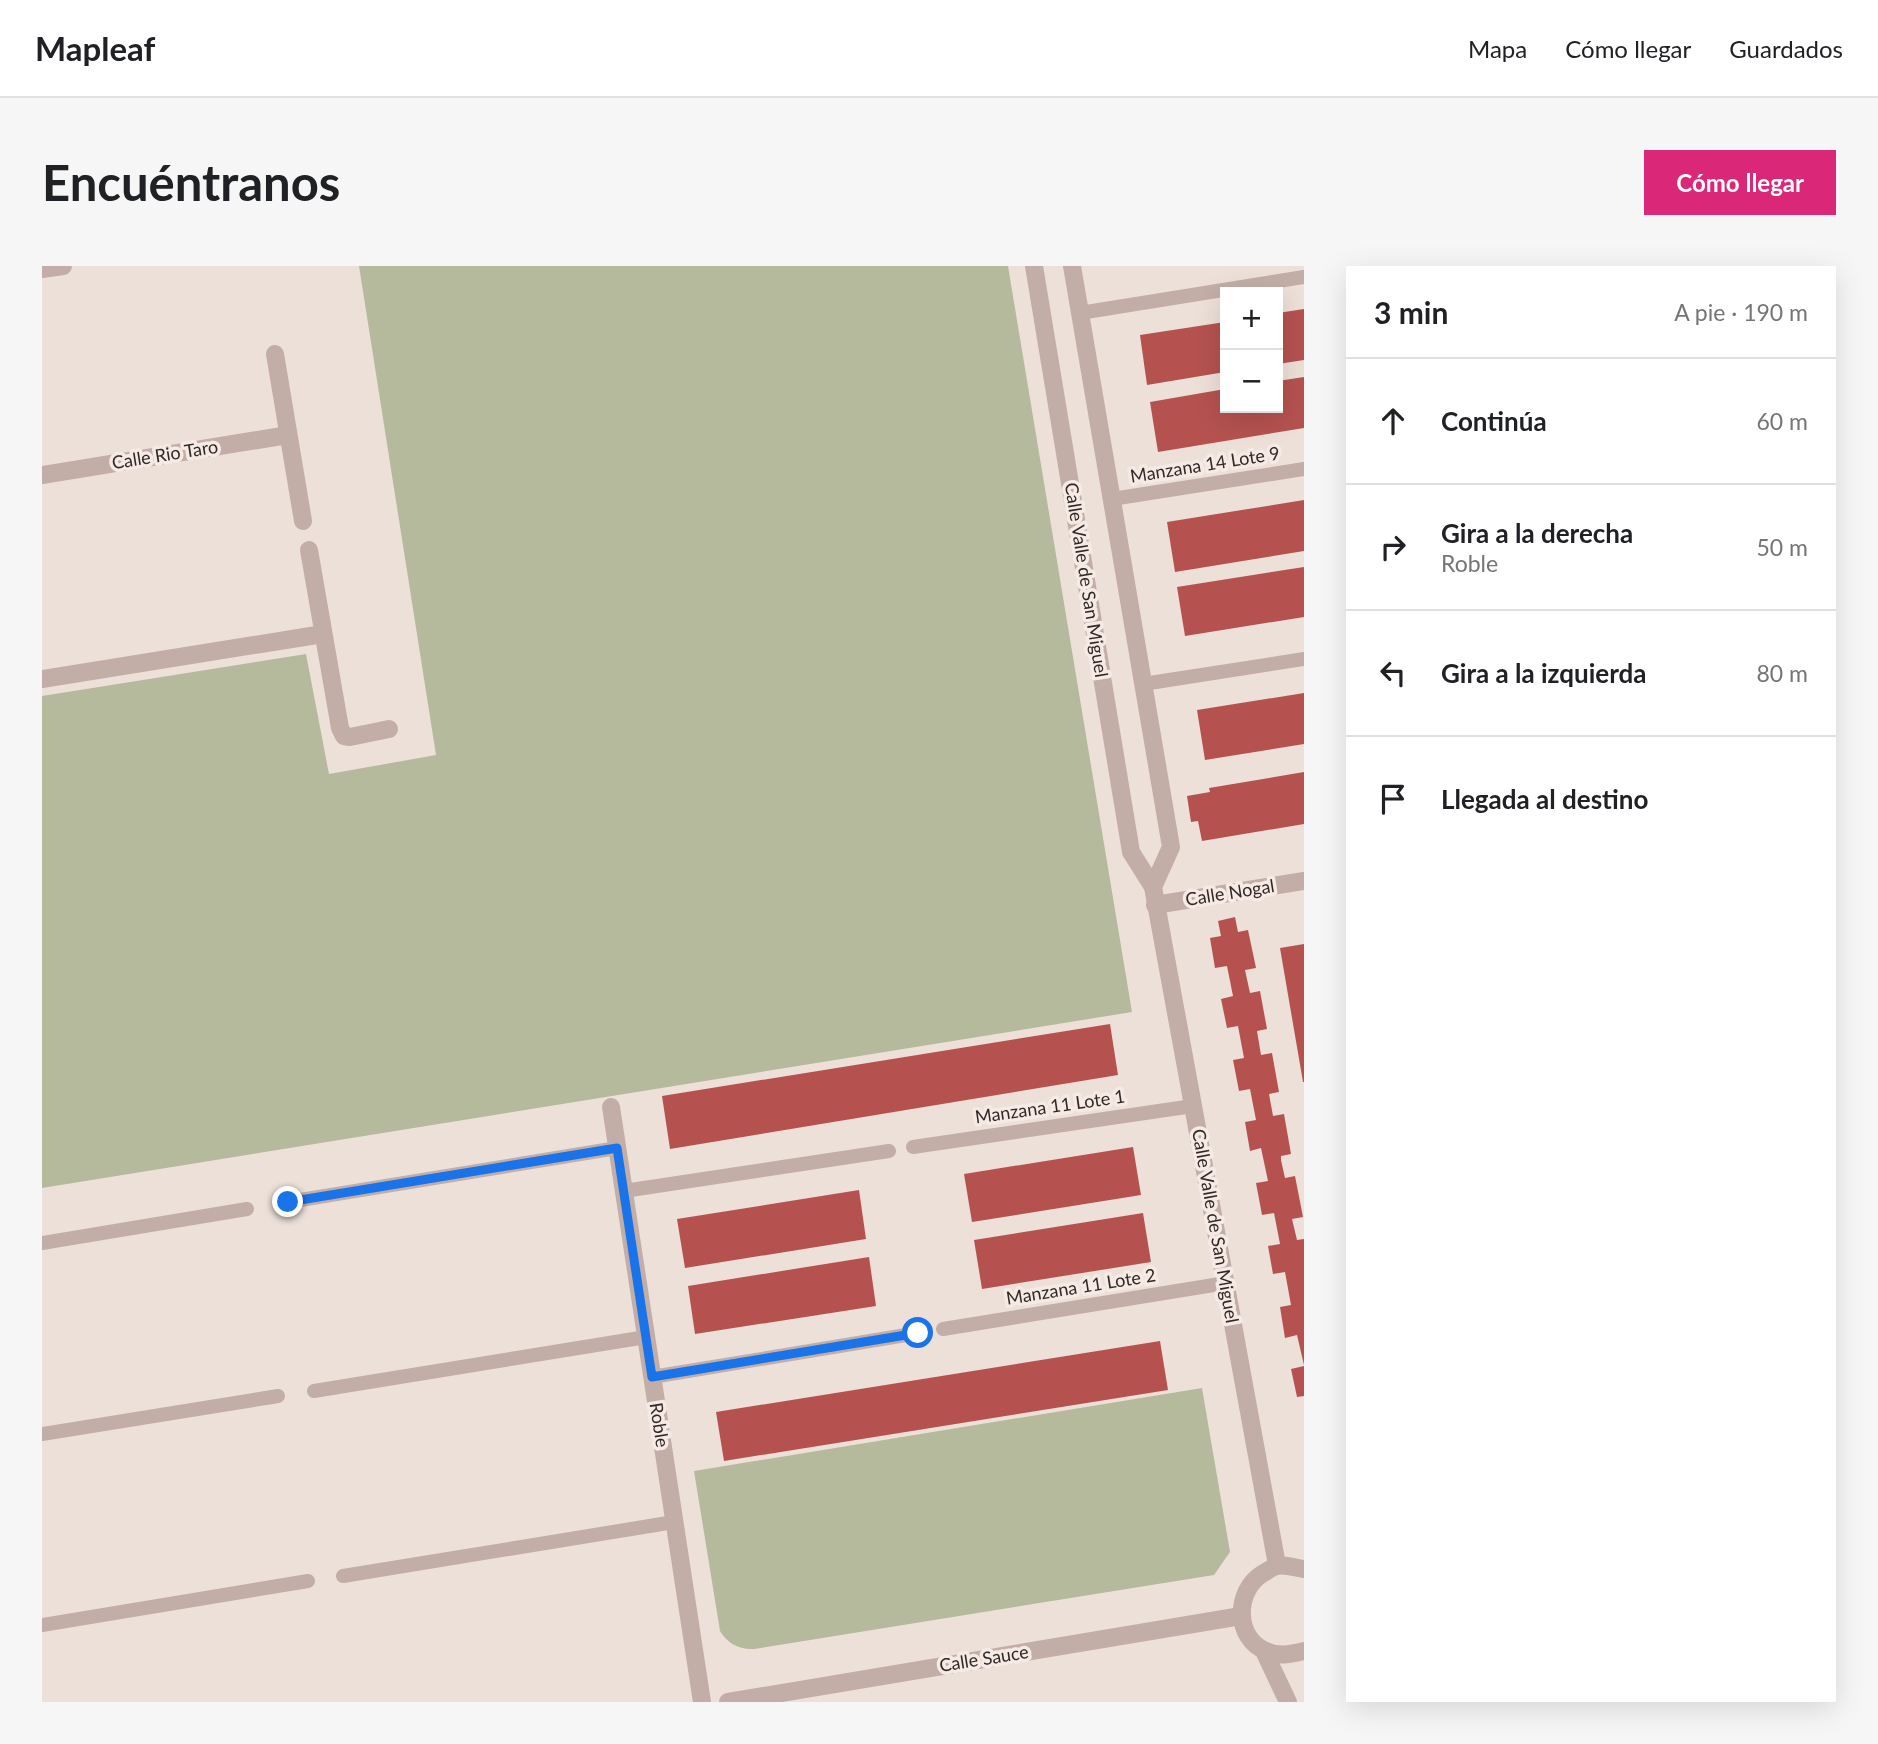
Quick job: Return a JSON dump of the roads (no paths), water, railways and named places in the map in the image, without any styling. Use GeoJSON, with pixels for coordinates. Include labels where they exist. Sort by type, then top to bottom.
{"type":"FeatureCollection","features":[{"type":"Feature","properties":{"kind":"street"},"geometry":{"type":"LineString","coordinates":[[42,270],[62,266]]}},
{"type":"Feature","properties":{"kind":"street","name":"Calle Valle de San Miguel"},"geometry":{"type":"LineString","coordinates":[[1034,266],[1131,852],[1154,896],[1277,1565]]}},
{"type":"Feature","properties":{"kind":"street"},"geometry":{"type":"LineString","coordinates":[[1072,266],[1171,847],[1154,896]]}},
{"type":"Feature","properties":{"kind":"street"},"geometry":{"type":"LineString","coordinates":[[275,354],[303,521]]}},
{"type":"Feature","properties":{"kind":"street","name":"Calle Rio Taro"},"geometry":{"type":"LineString","coordinates":[[42,475],[288,435]]}},
{"type":"Feature","properties":{"kind":"street"},"geometry":{"type":"LineString","coordinates":[[309,550],[340,728],[344,736],[350,737],[389,729]]}},
{"type":"Feature","properties":{"kind":"street"},"geometry":{"type":"LineString","coordinates":[[42,679],[323,634]]}},
{"type":"Feature","properties":{"kind":"street","name":"Calle Nogal"},"geometry":{"type":"LineString","coordinates":[[1154,896],[1304,881]]}},
{"type":"Feature","properties":{"kind":"street","name":"Roble"},"geometry":{"type":"LineString","coordinates":[[611,1107],[702,1702]]}},
{"type":"Feature","properties":{"kind":"street"},"geometry":{"type":"LineString","coordinates":[[1288,1702],[1264,1651],[1249,1636],[1241,1616],[1243,1597],[1253,1580],[1277,1565],[1304,1569]]}},
{"type":"Feature","properties":{"kind":"street","name":"Calle Sauce"},"geometry":{"type":"LineString","coordinates":[[728,1702],[1241,1616]]}},
{"type":"Feature","properties":{"kind":"street"},"geometry":{"type":"LineString","coordinates":[[1264,1651],[1285,1656],[1304,1651]]}},
{"type":"Feature","properties":{"kind":"lane"},"geometry":{"type":"LineString","coordinates":[[1080,313],[1304,276]]}},
{"type":"Feature","properties":{"kind":"lane","name":"Manzana 14 Lote 9"},"geometry":{"type":"LineString","coordinates":[[1112,499],[1304,469]]}},
{"type":"Feature","properties":{"kind":"lane"},"geometry":{"type":"LineString","coordinates":[[1143,684],[1304,659]]}},
{"type":"Feature","properties":{"kind":"lane","name":"Manzana 11 Lote 1"},"geometry":{"type":"LineString","coordinates":[[913,1147],[1193,1106]]}},
{"type":"Feature","properties":{"kind":"lane"},"geometry":{"type":"LineString","coordinates":[[288,1202],[617,1148]]}},
{"type":"Feature","properties":{"kind":"lane"},"geometry":{"type":"LineString","coordinates":[[624,1191],[889,1151]]}},
{"type":"Feature","properties":{"kind":"lane"},"geometry":{"type":"LineString","coordinates":[[42,1242],[247,1209]]}},
{"type":"Feature","properties":{"kind":"lane","name":"Manzana 11 Lote 2"},"geometry":{"type":"LineString","coordinates":[[943,1329],[1226,1283]]}},
{"type":"Feature","properties":{"kind":"lane"},"geometry":{"type":"LineString","coordinates":[[652,1377],[918,1333]]}},
{"type":"Feature","properties":{"kind":"lane"},"geometry":{"type":"LineString","coordinates":[[314,1391],[646,1337]]}},
{"type":"Feature","properties":{"kind":"lane"},"geometry":{"type":"LineString","coordinates":[[42,1434],[278,1396]]}},
{"type":"Feature","properties":{"kind":"lane"},"geometry":{"type":"LineString","coordinates":[[343,1576],[674,1522]]}},
{"type":"Feature","properties":{"kind":"lane"},"geometry":{"type":"LineString","coordinates":[[42,1625],[308,1581]]}}]}
